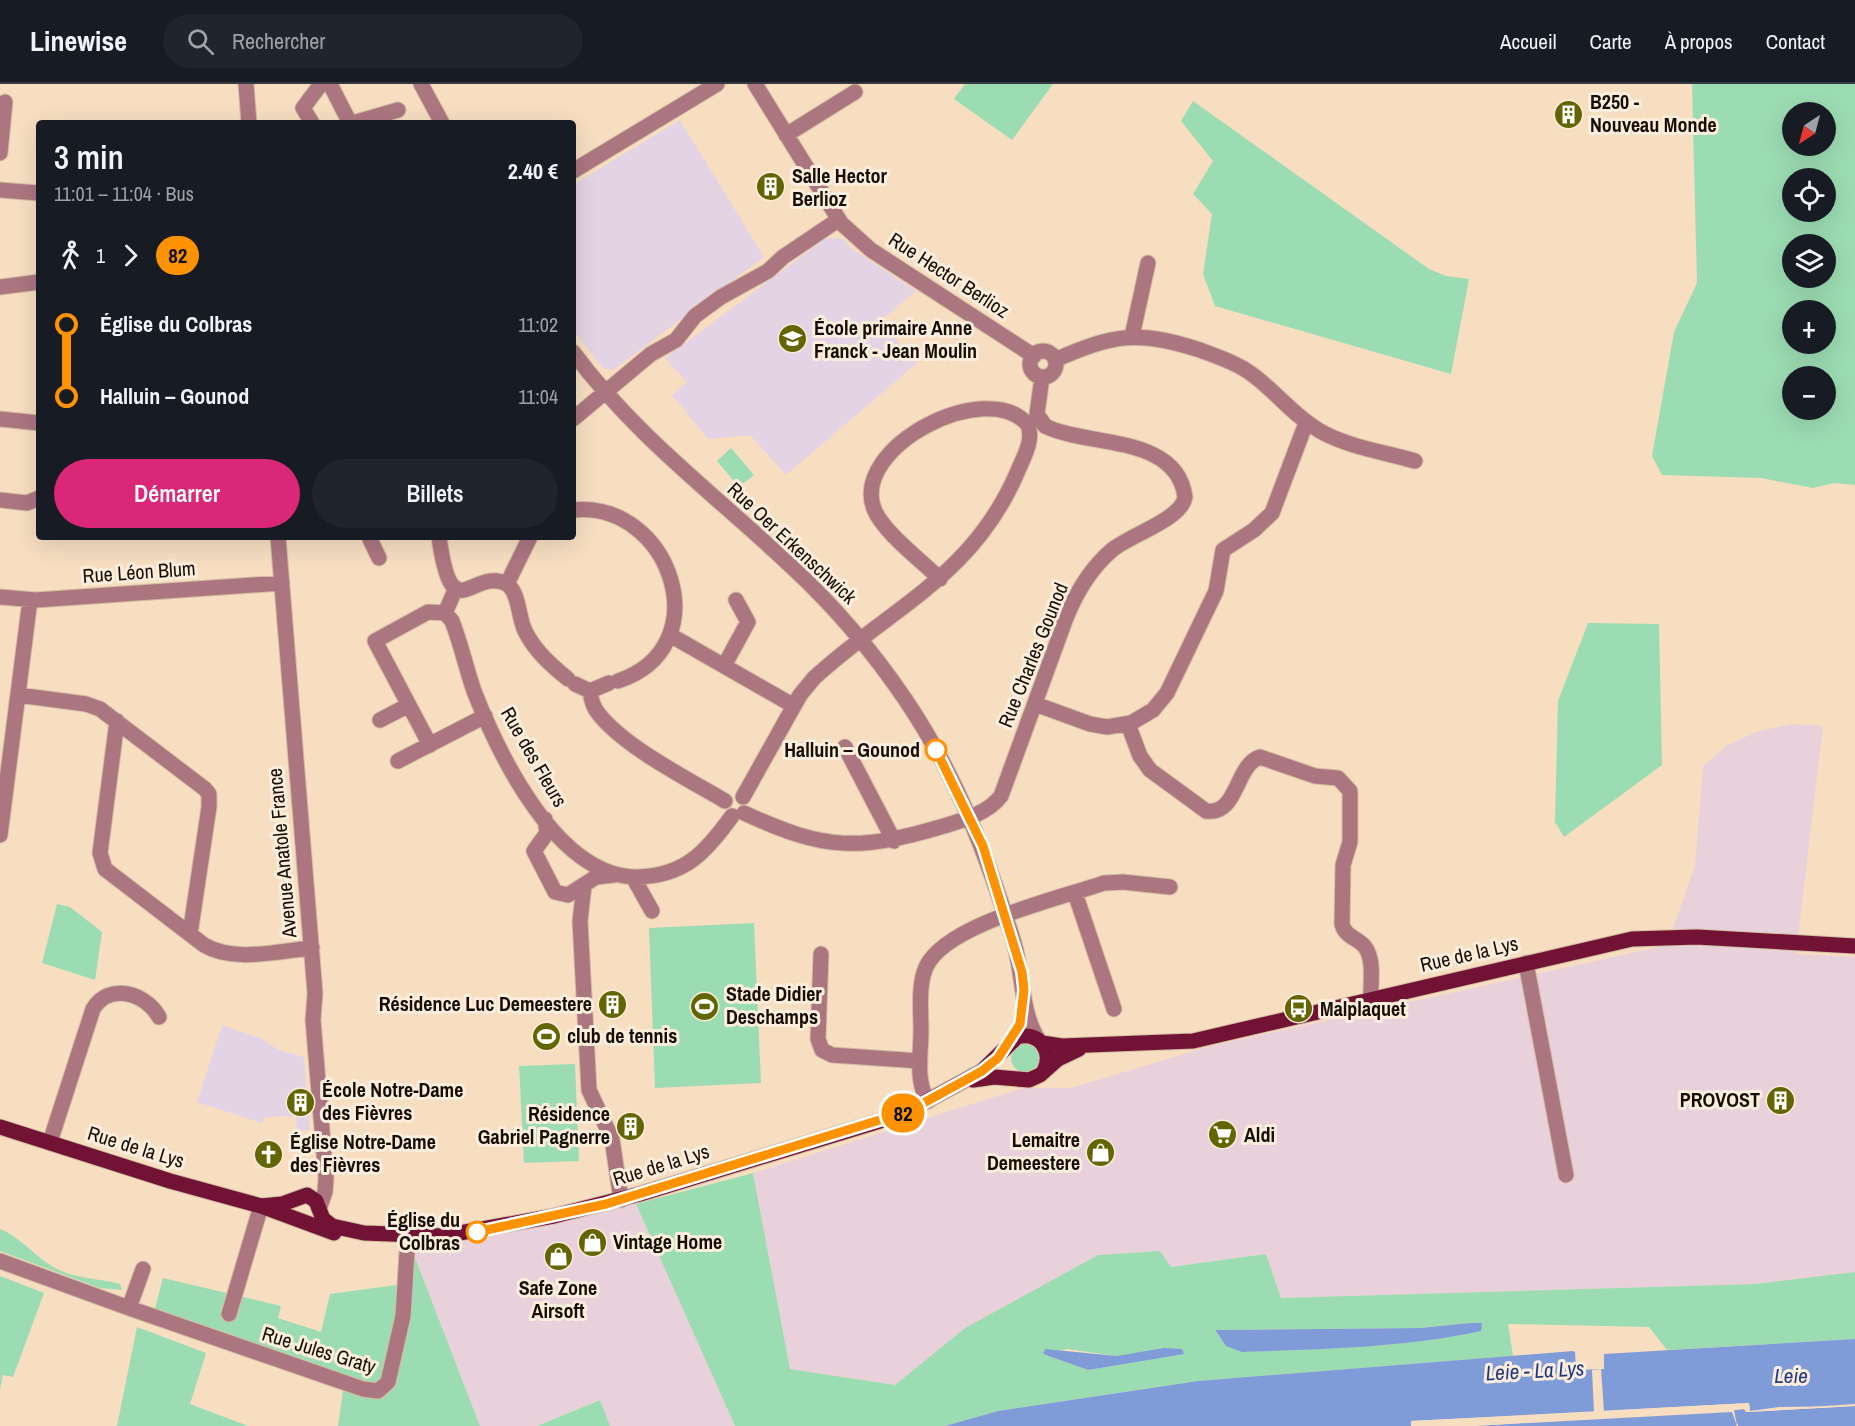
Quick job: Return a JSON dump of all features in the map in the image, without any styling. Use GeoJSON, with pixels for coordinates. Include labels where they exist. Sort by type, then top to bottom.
{"type":"FeatureCollection","features":[{"type":"Feature","properties":{"kind":"main road","name":"Rue de la Lys"},"geometry":{"type":"LineString","coordinates":[[1040,1041],[1056,1046],[1193,1041],[1601,945],[1649,937],[1697,937],[1855,946]]}},
{"type":"Feature","properties":{"kind":"main road"},"geometry":{"type":"LineString","coordinates":[[1025,1035],[1040,1041],[1048,1058],[1044,1071],[1032,1079],[1018,1079],[1004,1067],[1008,1044],[1025,1035]]}},
{"type":"Feature","properties":{"kind":"main road","name":"Rue de la Lys"},"geometry":{"type":"LineString","coordinates":[[0,1126],[170,1181],[201,1187],[261,1206],[332,1233],[408,1236],[469,1234],[621,1200],[903,1114],[990,1065],[1008,1044]]}},
{"type":"Feature","properties":{"kind":"main road","name":"Rue de la Lys"},"geometry":{"type":"LineString","coordinates":[[1044,1071],[1064,1055],[1096,1045]]}},
{"type":"Feature","properties":{"kind":"main road","name":"Rue de la Lys"},"geometry":{"type":"LineString","coordinates":[[958,1085],[994,1077],[1018,1079]]}},
{"type":"Feature","properties":{"kind":"main road","name":"Rue de la Lys"},"geometry":{"type":"LineString","coordinates":[[261,1206],[282,1204],[300,1197]]}},
{"type":"Feature","properties":{"kind":"main road"},"geometry":{"type":"LineString","coordinates":[[300,1197],[315,1199],[319,1209],[314,1220],[300,1222],[291,1210],[300,1197]]}},
{"type":"Feature","properties":{"kind":"main road","name":"Rue de la Lys"},"geometry":{"type":"LineString","coordinates":[[319,1209],[332,1226],[364,1233]]}},
{"type":"Feature","properties":{"kind":"street"},"geometry":{"type":"LineString","coordinates":[[246,84],[249,120]]}},
{"type":"Feature","properties":{"kind":"street"},"geometry":{"type":"LineString","coordinates":[[310,120],[303,108],[321,84]]}},
{"type":"Feature","properties":{"kind":"street"},"geometry":{"type":"LineString","coordinates":[[330,84],[350,120]]}},
{"type":"Feature","properties":{"kind":"street"},"geometry":{"type":"LineString","coordinates":[[421,84],[440,120]]}},
{"type":"Feature","properties":{"kind":"street"},"geometry":{"type":"LineString","coordinates":[[576,169],[717,84]]}},
{"type":"Feature","properties":{"kind":"street","name":"Rue Hector Berlioz"},"geometry":{"type":"LineString","coordinates":[[755,84],[838,220],[851,235],[1034,356]]}},
{"type":"Feature","properties":{"kind":"street"},"geometry":{"type":"LineString","coordinates":[[786,135],[855,92]]}},
{"type":"Feature","properties":{"kind":"street"},"geometry":{"type":"LineString","coordinates":[[0,153],[5,102]]}},
{"type":"Feature","properties":{"kind":"street"},"geometry":{"type":"LineString","coordinates":[[363,120],[398,110]]}},
{"type":"Feature","properties":{"kind":"street"},"geometry":{"type":"LineString","coordinates":[[0,190],[36,193]]}},
{"type":"Feature","properties":{"kind":"street"},"geometry":{"type":"LineString","coordinates":[[576,416],[651,354],[676,340],[690,320],[718,298],[768,271],[783,257],[838,220]]}},
{"type":"Feature","properties":{"kind":"street"},"geometry":{"type":"LineString","coordinates":[[1132,336],[1148,263]]}},
{"type":"Feature","properties":{"kind":"street"},"geometry":{"type":"LineString","coordinates":[[0,287],[36,282]]}},
{"type":"Feature","properties":{"kind":"street"},"geometry":{"type":"LineString","coordinates":[[1055,360],[1104,340],[1132,336],[1166,340],[1235,364],[1256,377],[1306,423],[1336,438],[1415,461]]}},
{"type":"Feature","properties":{"kind":"street"},"geometry":{"type":"LineString","coordinates":[[1046,352],[1055,360],[1053,373],[1042,377],[1031,369],[1034,356],[1046,352]]}},
{"type":"Feature","properties":{"kind":"street","name":"Rue Oer Erkenschwick"},"geometry":{"type":"LineString","coordinates":[[576,356],[605,392],[664,454],[800,575],[861,641],[925,732],[983,846],[1020,963],[1033,1030],[1040,1041]]}},
{"type":"Feature","properties":{"kind":"street","name":"Rue Charles Gounod"},"geometry":{"type":"LineString","coordinates":[[740,809],[786,832],[819,841],[859,844],[894,841],[970,817],[986,809],[1000,796],[1072,604],[1094,569],[1120,544],[1171,516],[1184,502],[1185,491],[1178,477],[1157,456],[1045,426],[1039,418],[1037,409],[1042,377]]}},
{"type":"Feature","properties":{"kind":"street"},"geometry":{"type":"LineString","coordinates":[[861,641],[940,579],[982,534],[1005,498],[1028,446],[1030,431],[1024,420],[987,408],[952,414],[907,439],[887,456],[876,472],[871,490],[878,515],[940,579]]}},
{"type":"Feature","properties":{"kind":"street"},"geometry":{"type":"LineString","coordinates":[[0,419],[36,423]]}},
{"type":"Feature","properties":{"kind":"street"},"geometry":{"type":"LineString","coordinates":[[1035,704],[1098,726],[1128,724],[1150,712],[1167,693],[1216,591],[1223,550],[1254,530],[1272,513],[1306,423]]}},
{"type":"Feature","properties":{"kind":"street"},"geometry":{"type":"LineString","coordinates":[[0,500],[27,502],[36,499]]}},
{"type":"Feature","properties":{"kind":"street"},"geometry":{"type":"LineString","coordinates":[[576,510],[602,511],[622,519],[638,530],[660,555],[674,586],[675,607],[670,635],[660,654],[645,668],[590,692]]}},
{"type":"Feature","properties":{"kind":"street","name":"Avenue Anatole France"},"geometry":{"type":"LineString","coordinates":[[278,540],[315,993],[313,1020],[326,1186],[319,1209]]}},
{"type":"Feature","properties":{"kind":"street"},"geometry":{"type":"LineString","coordinates":[[370,540],[379,558]]}},
{"type":"Feature","properties":{"kind":"street"},"geometry":{"type":"LineString","coordinates":[[439,540],[444,571],[456,588],[469,591],[490,580],[507,584],[513,591],[526,633],[543,657],[572,682],[590,692],[598,714],[614,729],[654,758],[725,801],[734,795],[740,809]]}},
{"type":"Feature","properties":{"kind":"street"},"geometry":{"type":"LineString","coordinates":[[507,584],[529,540]]}},
{"type":"Feature","properties":{"kind":"street","name":"Rue Léon Blum"},"geometry":{"type":"LineString","coordinates":[[0,597],[30,600],[282,583]]}},
{"type":"Feature","properties":{"kind":"street"},"geometry":{"type":"LineString","coordinates":[[430,745],[375,641],[428,612],[445,613],[456,588]]}},
{"type":"Feature","properties":{"kind":"street"},"geometry":{"type":"LineString","coordinates":[[0,835],[30,600]]}},
{"type":"Feature","properties":{"kind":"street"},"geometry":{"type":"LineString","coordinates":[[724,666],[748,622],[736,600]]}},
{"type":"Feature","properties":{"kind":"street","name":"Rue des Fleurs"},"geometry":{"type":"LineString","coordinates":[[445,613],[452,621],[485,716],[512,769],[545,819],[562,840],[587,863],[615,875],[633,877],[662,874],[687,865],[710,846],[740,809],[794,706],[814,678],[861,641]]}},
{"type":"Feature","properties":{"kind":"street"},"geometry":{"type":"LineString","coordinates":[[670,635],[794,706]]}},
{"type":"Feature","properties":{"kind":"street"},"geometry":{"type":"LineString","coordinates":[[18,695],[86,704],[100,709],[199,783],[209,794],[190,934]]}},
{"type":"Feature","properties":{"kind":"street"},"geometry":{"type":"LineString","coordinates":[[380,720],[409,705]]}},
{"type":"Feature","properties":{"kind":"street"},"geometry":{"type":"LineString","coordinates":[[398,761],[485,716]]}},
{"type":"Feature","properties":{"kind":"street"},"geometry":{"type":"LineString","coordinates":[[117,722],[100,853],[102,864],[212,950],[228,954],[312,948]]}},
{"type":"Feature","properties":{"kind":"street"},"geometry":{"type":"LineString","coordinates":[[1128,724],[1148,768],[1201,808],[1217,810],[1226,803],[1248,766],[1260,757],[1316,776],[1332,776],[1344,782],[1350,791],[1352,801],[1350,844],[1343,864],[1342,927],[1367,950],[1371,969],[1371,999]]}},
{"type":"Feature","properties":{"kind":"street"},"geometry":{"type":"LineString","coordinates":[[845,747],[894,841]]}},
{"type":"Feature","properties":{"kind":"street"},"geometry":{"type":"LineString","coordinates":[[545,819],[548,831],[535,848],[536,858],[550,887],[571,902],[580,921]]}},
{"type":"Feature","properties":{"kind":"street"},"geometry":{"type":"LineString","coordinates":[[540,841],[555,836],[562,840]]}},
{"type":"Feature","properties":{"kind":"street"},"geometry":{"type":"LineString","coordinates":[[587,863],[591,871],[586,885],[580,921],[589,1090],[612,1140],[621,1200]]}},
{"type":"Feature","properties":{"kind":"street"},"geometry":{"type":"LineString","coordinates":[[564,896],[600,875],[615,875]]}},
{"type":"Feature","properties":{"kind":"street"},"geometry":{"type":"LineString","coordinates":[[633,877],[652,911]]}},
{"type":"Feature","properties":{"kind":"street"},"geometry":{"type":"LineString","coordinates":[[928,1101],[920,1087],[922,981],[927,965],[935,954],[981,923],[1113,882],[1170,888]]}},
{"type":"Feature","properties":{"kind":"street"},"geometry":{"type":"LineString","coordinates":[[1075,893],[1114,1009]]}},
{"type":"Feature","properties":{"kind":"street"},"geometry":{"type":"LineString","coordinates":[[820,954],[818,1039],[822,1050],[832,1055],[920,1061]]}},
{"type":"Feature","properties":{"kind":"street"},"geometry":{"type":"LineString","coordinates":[[1526,963],[1566,1175]]}},
{"type":"Feature","properties":{"kind":"street","name":"Rue Oer Erkenschwick"},"geometry":{"type":"LineString","coordinates":[[1008,1044],[1022,1018],[1024,990]]}},
{"type":"Feature","properties":{"kind":"street"},"geometry":{"type":"LineString","coordinates":[[50,1142],[93,1009],[99,1000],[114,993],[125,994],[149,1003],[159,1017]]}},
{"type":"Feature","properties":{"kind":"street"},"geometry":{"type":"LineString","coordinates":[[300,1197],[318,1185],[324,1165]]}},
{"type":"Feature","properties":{"kind":"street"},"geometry":{"type":"LineString","coordinates":[[230,1314],[261,1206]]}},
{"type":"Feature","properties":{"kind":"street","name":"Rue Jules Graty"},"geometry":{"type":"LineString","coordinates":[[0,1260],[274,1359],[363,1389],[378,1390],[388,1382],[403,1316],[408,1236]]}},
{"type":"Feature","properties":{"kind":"street"},"geometry":{"type":"LineString","coordinates":[[129,1308],[143,1269]]}},
{"type":"Feature","properties":{"kind":"shaded area"},"geometry":{"type":"Polygon","coordinates":[[[680,120],[764,257],[613,370],[603,368],[576,334],[576,183],[680,120]]]}},
{"type":"Feature","properties":{"kind":"shaded area","name":"École primaire Anne Franck - Jean Moulin"},"geometry":{"type":"Polygon","coordinates":[[[826,238],[842,239],[855,251],[916,291],[880,321],[917,363],[786,475],[750,435],[708,439],[672,395],[687,383],[665,358],[826,238]]]}},
{"type":"Feature","properties":{"kind":"shaded area"},"geometry":{"type":"Polygon","coordinates":[[[1791,724],[1823,726],[1796,954],[1855,957],[1855,1272],[1755,1284],[1281,1298],[1266,1254],[1171,1267],[1160,1251],[1098,1255],[965,1328],[895,1385],[790,1369],[753,1173],[1023,1088],[1071,1088],[1211,1046],[1667,945],[1695,866],[1703,766],[1726,746],[1756,732],[1791,724]]]}},
{"type":"Feature","properties":{"kind":"shaded area"},"geometry":{"type":"Polygon","coordinates":[[[222,1025],[260,1038],[279,1050],[304,1057],[310,1130],[297,1131],[296,1116],[266,1117],[261,1123],[197,1102],[222,1025]]]}},
{"type":"Feature","properties":{"kind":"shaded area"},"geometry":{"type":"Polygon","coordinates":[[[636,1204],[735,1426],[610,1426],[599,1400],[537,1426],[480,1426],[414,1255],[417,1226],[488,1220],[489,1233],[636,1204]]]}},
{"type":"Feature","properties":{"kind":"green space"},"geometry":{"type":"Polygon","coordinates":[[[965,84],[1053,84],[1012,140],[954,99],[965,84]]]}},
{"type":"Feature","properties":{"kind":"green space"},"geometry":{"type":"Polygon","coordinates":[[[1692,84],[1855,84],[1855,485],[1834,483],[1813,488],[1761,478],[1662,475],[1652,456],[1674,332],[1697,283],[1692,84]]]}},
{"type":"Feature","properties":{"kind":"green space"},"geometry":{"type":"Polygon","coordinates":[[[1193,101],[1429,269],[1446,276],[1469,279],[1451,374],[1215,306],[1203,274],[1212,214],[1193,194],[1213,161],[1181,121],[1193,101]]]}},
{"type":"Feature","properties":{"kind":"green space"},"geometry":{"type":"Polygon","coordinates":[[[731,448],[754,475],[739,487],[717,461],[731,448]]]}},
{"type":"Feature","properties":{"kind":"green space"},"geometry":{"type":"Polygon","coordinates":[[[1588,623],[1659,624],[1662,765],[1564,837],[1555,822],[1558,701],[1588,623]]]}},
{"type":"Feature","properties":{"kind":"green space"},"geometry":{"type":"Polygon","coordinates":[[[57,904],[70,907],[102,932],[95,980],[42,963],[57,904]]]}},
{"type":"Feature","properties":{"kind":"green space","name":"Stade Didier Deschamps"},"geometry":{"type":"Polygon","coordinates":[[[754,923],[761,1083],[655,1088],[649,928],[754,923]]]}},
{"type":"Feature","properties":{"kind":"green space"},"geometry":{"type":"Polygon","coordinates":[[[1025,1044],[1035,1048],[1039,1058],[1035,1068],[1025,1072],[1015,1068],[1011,1058],[1015,1048],[1025,1044]]]}},
{"type":"Feature","properties":{"kind":"green space"},"geometry":{"type":"Polygon","coordinates":[[[575,1064],[579,1161],[524,1163],[519,1066],[575,1064]]]}},
{"type":"Feature","properties":{"kind":"green space"},"geometry":{"type":"Polygon","coordinates":[[[753,1173],[790,1369],[895,1385],[965,1328],[1098,1255],[1160,1251],[1171,1267],[1266,1254],[1281,1298],[1755,1284],[1855,1272],[1855,1339],[1667,1350],[1649,1327],[1508,1324],[1513,1356],[1198,1381],[998,1411],[945,1426],[735,1426],[636,1204],[753,1173]],[[1470,1323],[1420,1328],[1215,1330],[1221,1339],[1242,1352],[1387,1345],[1481,1331],[1470,1323]],[[1067,1349],[1043,1354],[1088,1370],[1184,1353],[1117,1356],[1067,1349]]]}},
{"type":"Feature","properties":{"kind":"green space"},"geometry":{"type":"Polygon","coordinates":[[[0,1229],[57,1269],[72,1275],[120,1284],[122,1290],[100,1288],[0,1251],[0,1229]]]}},
{"type":"Feature","properties":{"kind":"green space"},"geometry":{"type":"Polygon","coordinates":[[[414,1255],[480,1426],[338,1426],[345,1377],[154,1312],[163,1278],[281,1306],[278,1318],[321,1332],[330,1294],[411,1283],[414,1255]]]}},
{"type":"Feature","properties":{"kind":"green space"},"geometry":{"type":"Polygon","coordinates":[[[0,1276],[44,1293],[13,1377],[3,1375],[0,1389],[0,1276]]]}},
{"type":"Feature","properties":{"kind":"green space"},"geometry":{"type":"Polygon","coordinates":[[[137,1327],[206,1353],[190,1404],[248,1426],[117,1426],[137,1327]]]}},
{"type":"Feature","properties":{"kind":"green space"},"geometry":{"type":"Polygon","coordinates":[[[600,1400],[610,1426],[537,1426],[600,1400]]]}},
{"type":"Feature","properties":{"kind":"water"},"geometry":{"type":"Polygon","coordinates":[[[1482,1323],[1481,1331],[1392,1344],[1242,1352],[1226,1346],[1215,1330],[1420,1328],[1482,1323]]]}},
{"type":"Feature","properties":{"kind":"water","name":"Leie"},"geometry":{"type":"Polygon","coordinates":[[[1855,1339],[1855,1404],[1750,1411],[1749,1403],[1411,1421],[1411,1426],[945,1426],[998,1411],[1198,1381],[1573,1351],[1575,1352],[1576,1370],[1604,1369],[1604,1354],[1855,1339]]]}},
{"type":"Feature","properties":{"kind":"water"},"geometry":{"type":"Polygon","coordinates":[[[1164,1348],[1182,1349],[1184,1354],[1088,1370],[1043,1354],[1045,1349],[1117,1356],[1164,1348]]]}},
{"type":"Feature","properties":{"kind":"water"},"geometry":{"type":"Polygon","coordinates":[[[1855,1406],[1855,1426],[1738,1426],[1738,1423],[1736,1426],[1475,1426],[1745,1409],[1746,1412],[1855,1406]]]}},
{"type":"Feature","properties":{"kind":"pier"},"geometry":{"type":"Polygon","coordinates":[[[1601,1369],[1604,1411],[1749,1403],[1750,1411],[1779,1407],[1855,1406],[1746,1412],[1744,1409],[1734,1410],[1737,1426],[1732,1412],[1472,1426],[1475,1423],[1701,1409],[1414,1424],[1411,1426],[1411,1421],[1594,1412],[1592,1370],[1601,1369]]]}},
{"type":"Feature","properties":{"kind":"bus line","name":"82"},"geometry":{"type":"LineString","coordinates":[[477,1232],[606,1204],[903,1114],[982,1071],[1002,1053],[1020,1024],[1024,990],[1022,972],[983,846],[936,750]]}},
{"type":"Feature","properties":{"kind":"place","name":"B250 - Nouveau Monde"},"geometry":{"type":"Point","coordinates":[1569,114]}},
{"type":"Feature","properties":{"kind":"place","name":"Salle Hector Berlioz"},"geometry":{"type":"Point","coordinates":[771,187]}},
{"type":"Feature","properties":{"kind":"place","name":"École primaire Anne Franck - Jean Moulin"},"geometry":{"type":"Point","coordinates":[793,339]}},
{"type":"Feature","properties":{"kind":"place","name":"Halluin – Gounod"},"geometry":{"type":"Point","coordinates":[936,750]}},
{"type":"Feature","properties":{"kind":"place","name":"Résidence Luc Demeestere"},"geometry":{"type":"Point","coordinates":[613,1004]}},
{"type":"Feature","properties":{"kind":"place","name":"Stade Didier Deschamps"},"geometry":{"type":"Point","coordinates":[705,1006]}},
{"type":"Feature","properties":{"kind":"place","name":"Malplaquet"},"geometry":{"type":"Point","coordinates":[1299,1009]}},
{"type":"Feature","properties":{"kind":"place","name":"club de tennis"},"geometry":{"type":"Point","coordinates":[546,1036]}},
{"type":"Feature","properties":{"kind":"place","name":"PROVOST"},"geometry":{"type":"Point","coordinates":[1781,1100]}},
{"type":"Feature","properties":{"kind":"place","name":"École Notre-Dame des Fièvres"},"geometry":{"type":"Point","coordinates":[301,1102]}},
{"type":"Feature","properties":{"kind":"place","name":"Résidence Gabriel Pagnerre"},"geometry":{"type":"Point","coordinates":[631,1126]}},
{"type":"Feature","properties":{"kind":"place","name":"Aldi"},"geometry":{"type":"Point","coordinates":[1223,1135]}},
{"type":"Feature","properties":{"kind":"place","name":"Lemaitre Demeestere"},"geometry":{"type":"Point","coordinates":[1101,1152]}},
{"type":"Feature","properties":{"kind":"place","name":"Église Notre-Dame des Fièvres"},"geometry":{"type":"Point","coordinates":[269,1154]}},
{"type":"Feature","properties":{"kind":"place","name":"Église du Colbras"},"geometry":{"type":"Point","coordinates":[477,1232]}},
{"type":"Feature","properties":{"kind":"place","name":"Vintage Home"},"geometry":{"type":"Point","coordinates":[592,1242]}},
{"type":"Feature","properties":{"kind":"place","name":"Safe Zone Airsoft"},"geometry":{"type":"Point","coordinates":[558,1257]}},
{"type":"Feature","properties":{"kind":"water label","name":"Leie - La Lys"},"geometry":{"type":"Point","coordinates":[1535,1371]}}]}
